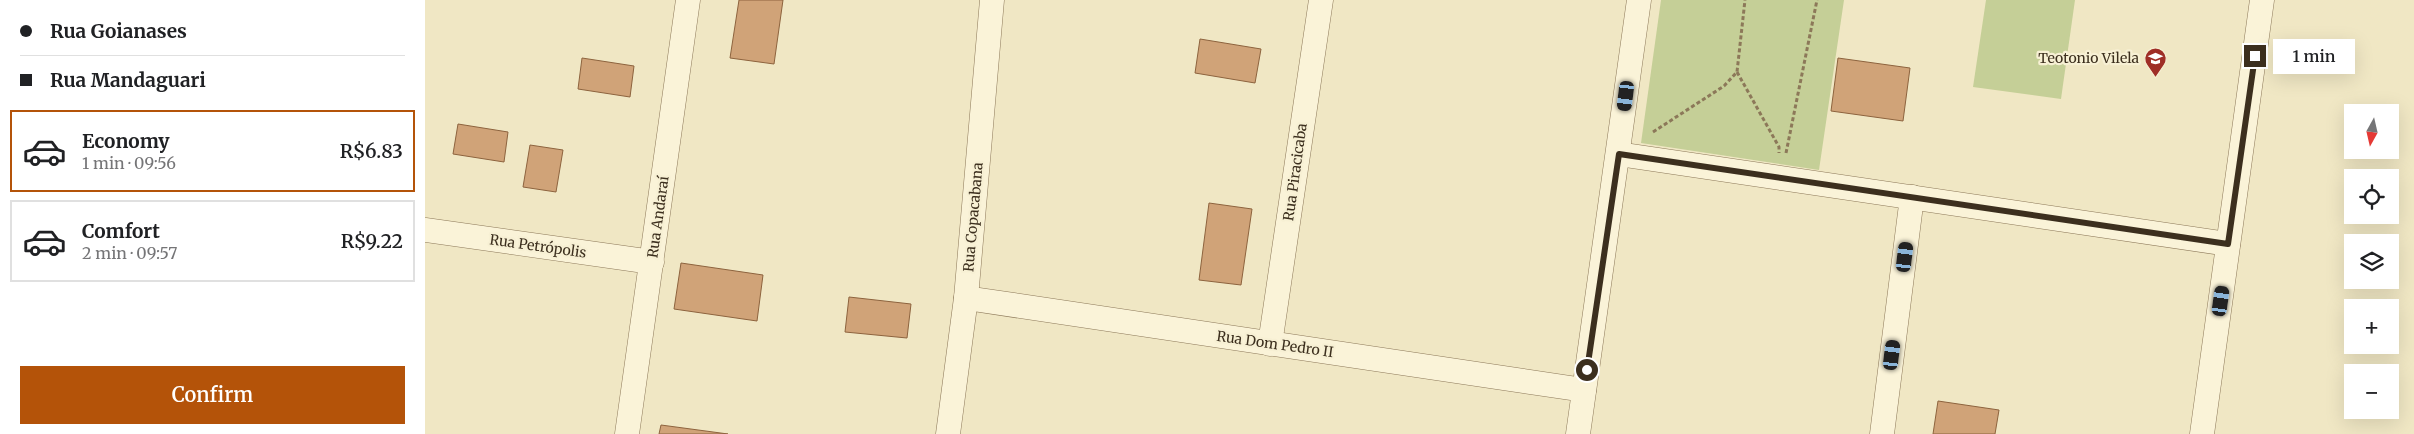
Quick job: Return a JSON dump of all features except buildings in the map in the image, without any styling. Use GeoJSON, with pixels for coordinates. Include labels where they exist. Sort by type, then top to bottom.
{"type":"FeatureCollection","features":[{"type":"Feature","properties":{"kind":"street","name":"Rua Andaraí"},"geometry":{"type":"LineString","coordinates":[[627,434],[688,0]]}},
{"type":"Feature","properties":{"kind":"street","name":"Rua Copacabana"},"geometry":{"type":"LineString","coordinates":[[948,434],[966,298],[992,0]]}},
{"type":"Feature","properties":{"kind":"street","name":"Rua Piracicaba"},"geometry":{"type":"LineString","coordinates":[[1270,344],[1321,0]]}},
{"type":"Feature","properties":{"kind":"street"},"geometry":{"type":"LineString","coordinates":[[1577,434],[1619,154],[1639,0]]}},
{"type":"Feature","properties":{"kind":"street"},"geometry":{"type":"LineString","coordinates":[[2202,434],[2262,0]]}},
{"type":"Feature","properties":{"kind":"street"},"geometry":{"type":"LineString","coordinates":[[1619,154],[2228,244]]}},
{"type":"Feature","properties":{"kind":"street"},"geometry":{"type":"LineString","coordinates":[[1882,434],[1912,198]]}},
{"type":"Feature","properties":{"kind":"street","name":"Rua Petrópolis"},"geometry":{"type":"LineString","coordinates":[[425,230],[652,262]]}},
{"type":"Feature","properties":{"kind":"street","name":"Rua Dom Pedro II"},"geometry":{"type":"LineString","coordinates":[[966,298],[1584,390]]}},
{"type":"Feature","properties":{"kind":"path"},"geometry":{"type":"LineString","coordinates":[[1745,0],[1737,72],[1779,147],[1781,178]]}},
{"type":"Feature","properties":{"kind":"path"},"geometry":{"type":"LineString","coordinates":[[1781,178],[1817,0]]}},
{"type":"Feature","properties":{"kind":"path"},"geometry":{"type":"LineString","coordinates":[[1619,154],[1724,86],[1737,72]]}},
{"type":"Feature","properties":{"kind":"green space"},"geometry":{"type":"Polygon","coordinates":[[[1661,0],[1844,0],[1819,170],[1641,143],[1661,0]]]}},
{"type":"Feature","properties":{"kind":"green space"},"geometry":{"type":"Polygon","coordinates":[[[1986,0],[2075,0],[2061,99],[1973,87],[1986,0]]]}},
{"type":"Feature","properties":{"kind":"place","name":"Teotonio Vilela"},"geometry":{"type":"Point","coordinates":[2155,77]}},
{"type":"Feature","properties":{"kind":"route"},"geometry":{"type":"LineString","coordinates":[[1587,370],[1619,154],[2228,244],[2255,56]]}}]}
